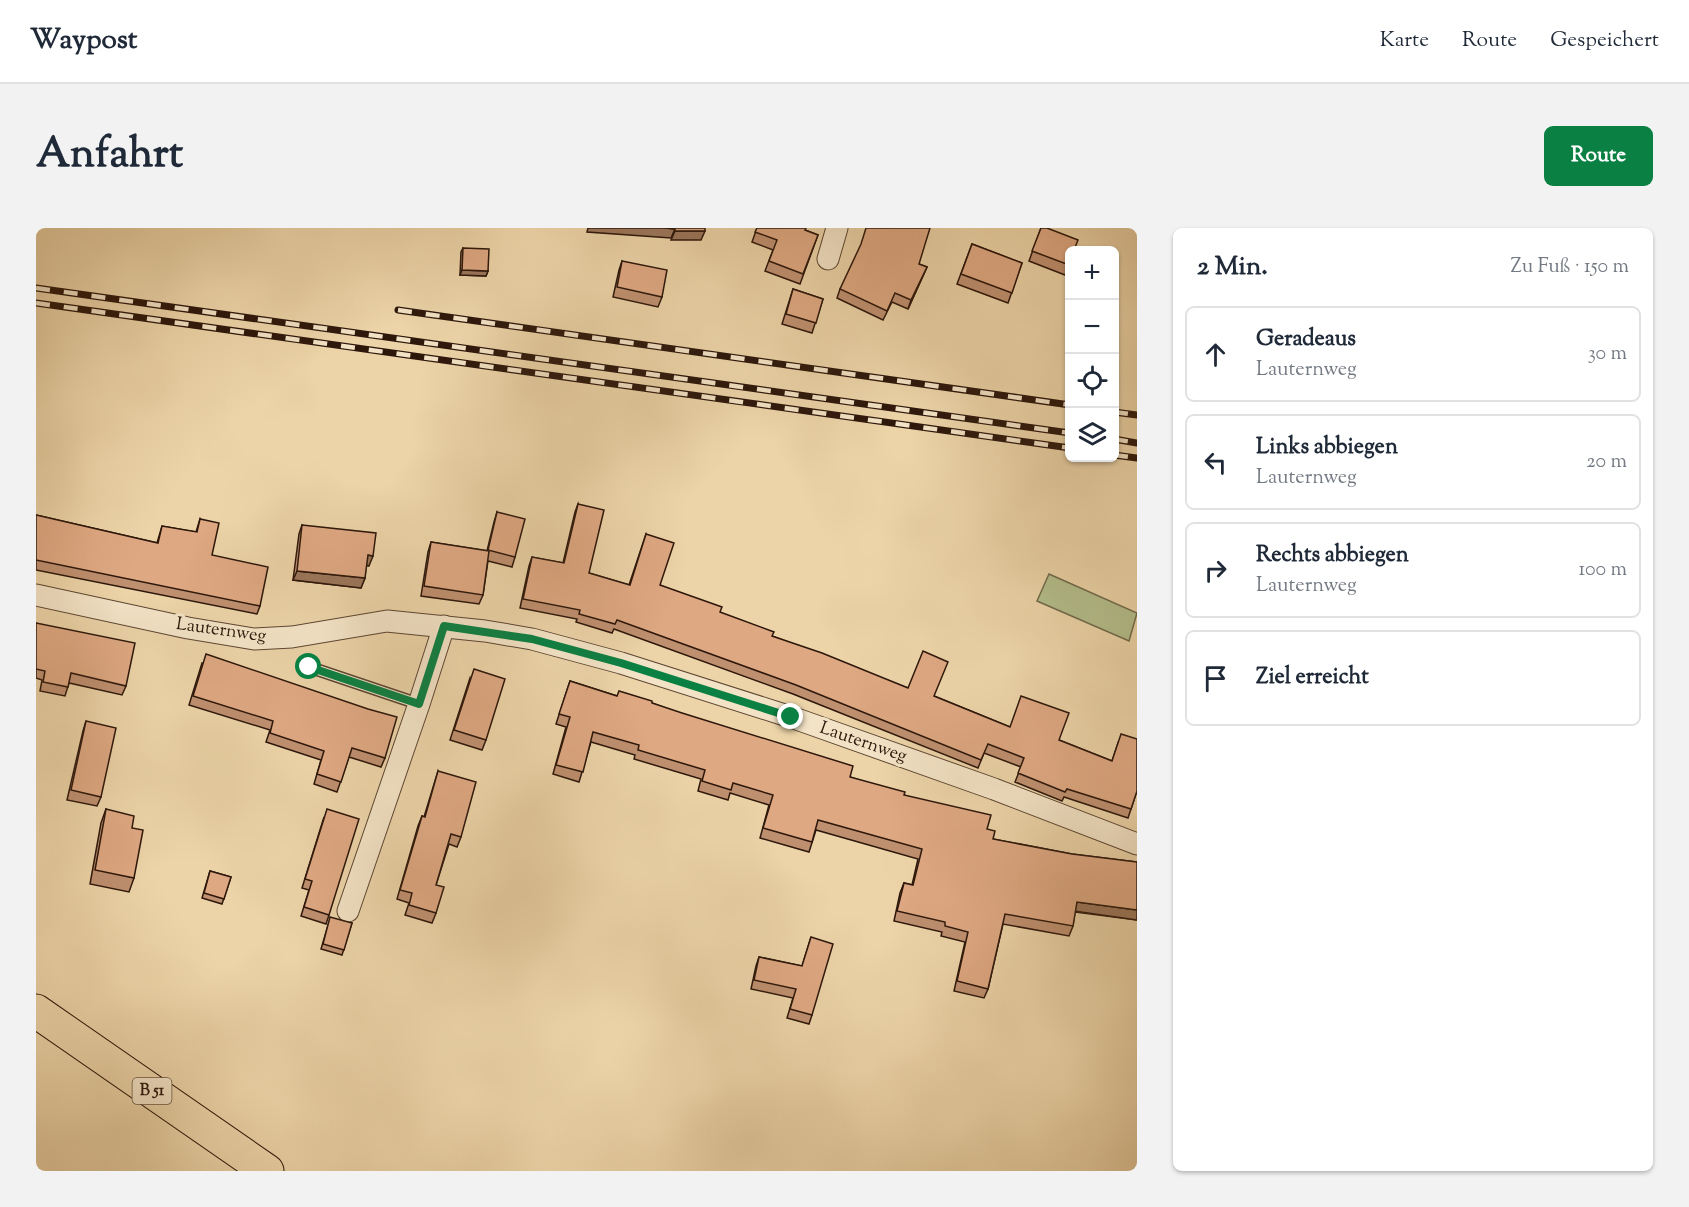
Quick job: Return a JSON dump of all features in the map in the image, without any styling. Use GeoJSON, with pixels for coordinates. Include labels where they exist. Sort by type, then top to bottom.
{"type":"FeatureCollection","features":[{"type":"Feature","properties":{"kind":"main road","name":"B 51"},"geometry":{"type":"LineString","coordinates":[[36,1011],[267,1171]]}},
{"type":"Feature","properties":{"kind":"street"},"geometry":{"type":"LineString","coordinates":[[828,259],[837,228]]}},
{"type":"Feature","properties":{"kind":"street","name":"Lauternweg"},"geometry":{"type":"LineString","coordinates":[[36,595],[188,628],[254,639],[292,637],[387,621],[444,626],[532,639],[791,717],[949,773],[1137,844]]}},
{"type":"Feature","properties":{"kind":"street"},"geometry":{"type":"LineString","coordinates":[[348,911],[444,626]]}},
{"type":"Feature","properties":{"kind":"lane"},"geometry":{"type":"LineString","coordinates":[[309,667],[419,704]]}},
{"type":"Feature","properties":{"kind":"green space"},"geometry":{"type":"Polygon","coordinates":[[[1049,574],[1137,613],[1129,641],[1037,601],[1049,574]]]}},
{"type":"Feature","properties":{"kind":"building"},"geometry":{"type":"Polygon","coordinates":[[[665,228],[705,228],[705,231],[675,231],[675,229],[665,228]]]}},
{"type":"Feature","properties":{"kind":"building"},"geometry":{"type":"Polygon","coordinates":[[[757,228],[806,228],[805,230],[818,235],[803,274],[769,261],[777,240],[755,232],[757,228]]]}},
{"type":"Feature","properties":{"kind":"building"},"geometry":{"type":"Polygon","coordinates":[[[866,228],[930,228],[919,264],[927,267],[911,300],[895,293],[887,311],[840,289],[866,228]]]}},
{"type":"Feature","properties":{"kind":"building"},"geometry":{"type":"Polygon","coordinates":[[[1041,228],[1047,228],[1078,240],[1076,246],[1065,246],[1065,263],[1032,251],[1041,228]]]}},
{"type":"Feature","properties":{"kind":"building"},"geometry":{"type":"Polygon","coordinates":[[[972,244],[1022,263],[1012,293],[961,274],[972,244]]]}},
{"type":"Feature","properties":{"kind":"building"},"geometry":{"type":"Polygon","coordinates":[[[463,248],[489,249],[488,271],[462,270],[463,248]]]}},
{"type":"Feature","properties":{"kind":"building"},"geometry":{"type":"Polygon","coordinates":[[[622,261],[667,270],[662,297],[617,287],[622,261]]]}},
{"type":"Feature","properties":{"kind":"building"},"geometry":{"type":"Polygon","coordinates":[[[793,289],[823,299],[816,323],[786,314],[793,289]]]}},
{"type":"Feature","properties":{"kind":"building"},"geometry":{"type":"Polygon","coordinates":[[[578,504],[604,510],[589,573],[630,585],[646,534],[674,543],[660,585],[722,607],[720,612],[774,632],[772,636],[822,653],[908,688],[923,651],[948,662],[934,696],[1010,727],[1021,696],[1069,713],[1059,740],[1112,761],[1121,734],[1137,739],[1137,791],[1131,809],[1067,789],[1065,792],[1018,773],[1024,758],[988,744],[981,760],[796,685],[617,620],[615,624],[579,614],[580,610],[523,599],[532,557],[564,563],[578,504]]]}},
{"type":"Feature","properties":{"kind":"building"},"geometry":{"type":"Polygon","coordinates":[[[497,512],[525,519],[515,557],[488,550],[497,512]]]}},
{"type":"Feature","properties":{"kind":"building"},"geometry":{"type":"Polygon","coordinates":[[[36,515],[158,543],[162,526],[197,532],[200,519],[219,523],[212,555],[268,567],[260,606],[36,560],[36,515]]]}},
{"type":"Feature","properties":{"kind":"building"},"geometry":{"type":"Polygon","coordinates":[[[302,525],[376,533],[373,556],[368,555],[365,578],[297,571],[302,525]]]}},
{"type":"Feature","properties":{"kind":"building"},"geometry":{"type":"Polygon","coordinates":[[[431,542],[489,551],[483,595],[424,586],[431,542]]]}},
{"type":"Feature","properties":{"kind":"building"},"geometry":{"type":"Polygon","coordinates":[[[36,623],[135,643],[126,686],[71,673],[68,687],[43,682],[45,671],[36,669],[36,623]]]}},
{"type":"Feature","properties":{"kind":"building"},"geometry":{"type":"Polygon","coordinates":[[[206,654],[397,717],[385,758],[352,748],[341,782],[317,774],[324,751],[270,733],[273,721],[193,696],[206,654]]]}},
{"type":"Feature","properties":{"kind":"building"},"geometry":{"type":"Polygon","coordinates":[[[474,669],[505,679],[486,740],[454,730],[474,669]]]}},
{"type":"Feature","properties":{"kind":"building"},"geometry":{"type":"Polygon","coordinates":[[[570,681],[617,696],[619,691],[853,766],[850,777],[905,792],[904,795],[991,815],[987,829],[995,831],[993,839],[1072,854],[1137,862],[1137,910],[1077,902],[1073,926],[1005,914],[988,989],[957,981],[968,932],[945,926],[945,922],[897,911],[904,883],[913,885],[922,849],[818,820],[812,842],[763,828],[773,795],[733,783],[731,790],[702,781],[705,770],[638,750],[639,745],[593,732],[583,772],[556,765],[570,717],[559,714],[570,681]]]}},
{"type":"Feature","properties":{"kind":"building"},"geometry":{"type":"Polygon","coordinates":[[[86,721],[116,728],[101,797],[71,790],[86,721]]]}},
{"type":"Feature","properties":{"kind":"building"},"geometry":{"type":"Polygon","coordinates":[[[438,771],[476,782],[461,837],[451,834],[436,885],[444,887],[436,913],[409,905],[412,893],[400,890],[438,771]]]}},
{"type":"Feature","properties":{"kind":"building"},"geometry":{"type":"Polygon","coordinates":[[[106,809],[134,816],[132,828],[143,830],[134,878],[95,870],[106,809]]]}},
{"type":"Feature","properties":{"kind":"building"},"geometry":{"type":"Polygon","coordinates":[[[327,809],[359,819],[329,915],[304,907],[312,881],[305,879],[327,809]]]}},
{"type":"Feature","properties":{"kind":"building"},"geometry":{"type":"Polygon","coordinates":[[[210,871],[231,877],[224,899],[204,893],[210,871]]]}},
{"type":"Feature","properties":{"kind":"building"},"geometry":{"type":"Polygon","coordinates":[[[330,917],[352,923],[344,950],[323,944],[330,917]]]}},
{"type":"Feature","properties":{"kind":"building"},"geometry":{"type":"Polygon","coordinates":[[[811,937],[833,944],[812,1015],[790,1009],[796,989],[754,980],[759,957],[802,966],[811,937]]]}},
{"type":"Feature","properties":{"kind":"railway"},"geometry":{"type":"LineString","coordinates":[[36,288],[1065,432]]}},
{"type":"Feature","properties":{"kind":"railway"},"geometry":{"type":"LineString","coordinates":[[36,303],[1065,447]]}},
{"type":"Feature","properties":{"kind":"railway"},"geometry":{"type":"LineString","coordinates":[[398,310],[1065,404]]}},
{"type":"Feature","properties":{"kind":"railway"},"geometry":{"type":"LineString","coordinates":[[1119,413],[1137,415]]}},
{"type":"Feature","properties":{"kind":"railway"},"geometry":{"type":"LineString","coordinates":[[1119,440],[1137,443]]}},
{"type":"Feature","properties":{"kind":"railway"},"geometry":{"type":"LineString","coordinates":[[1119,456],[1137,458]]}},
{"type":"Feature","properties":{"kind":"route"},"geometry":{"type":"LineString","coordinates":[[309,667],[419,704],[444,626],[532,639],[621,663],[791,717]]}}]}
